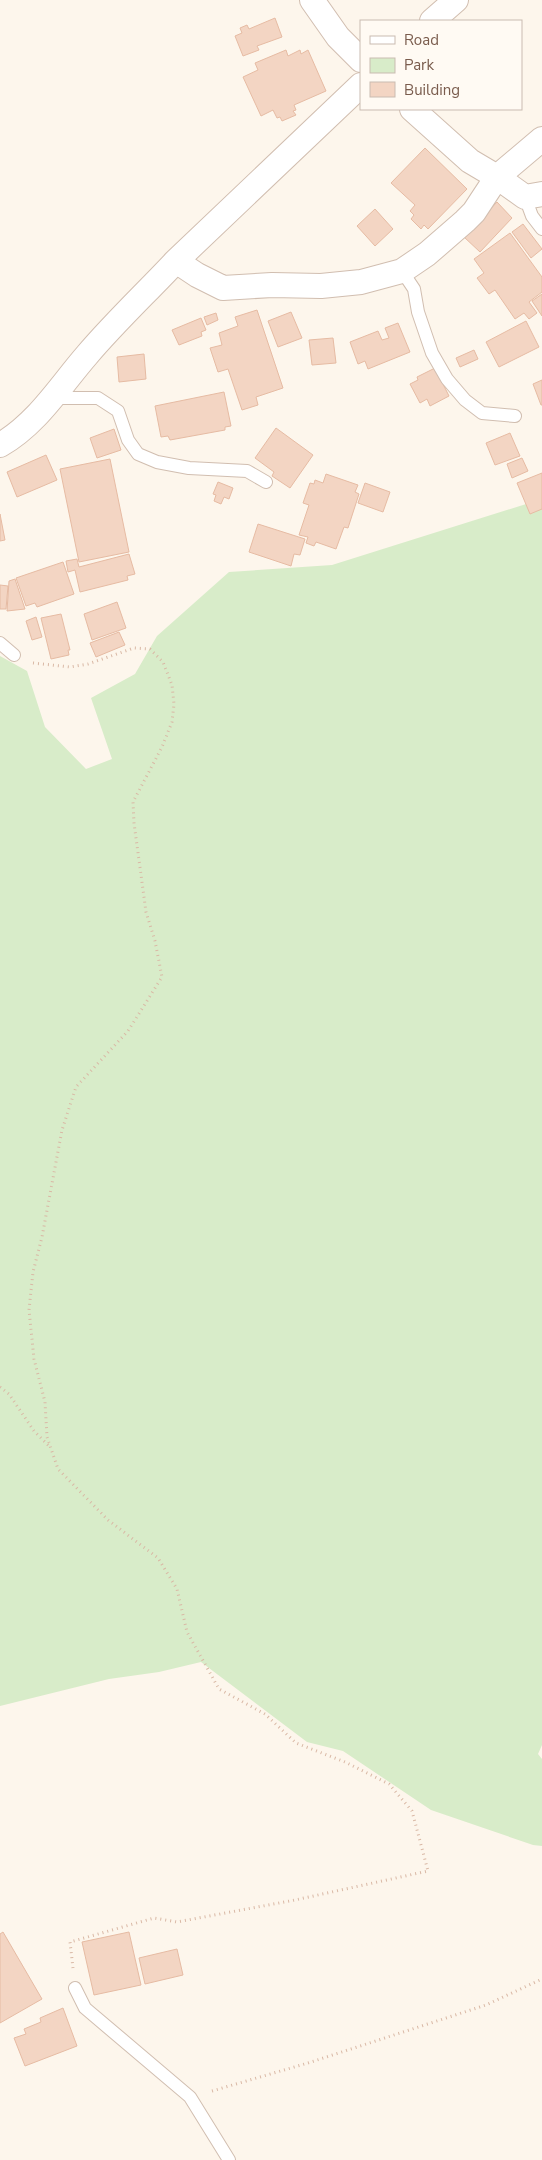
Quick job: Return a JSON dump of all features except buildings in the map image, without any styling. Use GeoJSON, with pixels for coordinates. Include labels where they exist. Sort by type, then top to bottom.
{"type":"FeatureCollection","features":[{"type":"Feature","properties":{"kind":"street"},"geometry":{"type":"LineString","coordinates":[[312,0],[338,36],[360,59]]}},
{"type":"Feature","properties":{"kind":"street"},"geometry":{"type":"LineString","coordinates":[[433,20],[456,0]]}},
{"type":"Feature","properties":{"kind":"street"},"geometry":{"type":"LineString","coordinates":[[0,445],[17,435],[88,353],[176,260],[360,86]]}},
{"type":"Feature","properties":{"kind":"street"},"geometry":{"type":"LineString","coordinates":[[413,110],[470,161],[533,196]]}},
{"type":"Feature","properties":{"kind":"street"},"geometry":{"type":"LineString","coordinates":[[176,260],[196,275],[223,288],[272,285],[321,286],[362,282],[402,271],[427,254],[474,212],[497,177],[542,139]]}},
{"type":"Feature","properties":{"kind":"lane"},"geometry":{"type":"LineString","coordinates":[[533,196],[532,216],[542,229]]}},
{"type":"Feature","properties":{"kind":"lane"},"geometry":{"type":"LineString","coordinates":[[402,271],[414,289],[418,312],[432,353],[447,379],[465,400],[482,413],[514,416]]}},
{"type":"Feature","properties":{"kind":"lane"},"geometry":{"type":"LineString","coordinates":[[51,398],[98,398],[118,411],[128,440],[138,454],[157,462],[189,468],[247,471],[266,482]]}},
{"type":"Feature","properties":{"kind":"lane"},"geometry":{"type":"LineString","coordinates":[[0,644],[14,655]]}},
{"type":"Feature","properties":{"kind":"lane"},"geometry":{"type":"LineString","coordinates":[[75,1988],[85,2008],[190,2097],[229,2160]]}},
{"type":"Feature","properties":{"kind":"path"},"geometry":{"type":"LineString","coordinates":[[14,655],[32,663],[70,667],[88,664],[134,648],[150,650],[163,662],[172,685],[174,704],[172,722],[162,747],[133,802],[146,912],[156,941],[162,977],[128,1031],[76,1087],[62,1130],[42,1237],[33,1272],[29,1310],[34,1359],[45,1402],[47,1437],[51,1449],[58,1469],[108,1520],[158,1558],[177,1589],[187,1632],[219,1689],[265,1714],[296,1743],[345,1762],[388,1784],[412,1811],[428,1870],[295,1900],[176,1922],[154,1918],[70,1942],[75,1988]]}},
{"type":"Feature","properties":{"kind":"path"},"geometry":{"type":"LineString","coordinates":[[0,1387],[9,1394],[34,1431],[51,1449]]}},
{"type":"Feature","properties":{"kind":"path"},"geometry":{"type":"LineString","coordinates":[[190,2097],[403,2033],[486,2005],[542,1979]]}},
{"type":"Feature","properties":{"kind":"green space"},"geometry":{"type":"Polygon","coordinates":[[[542,499],[542,1745],[538,1754],[542,1759],[542,1846],[533,1845],[431,1810],[343,1751],[307,1742],[201,1662],[159,1672],[109,1679],[0,1706],[0,656],[27,671],[45,727],[86,769],[112,759],[91,698],[135,674],[157,636],[229,572],[332,565],[542,499]]]}}]}
